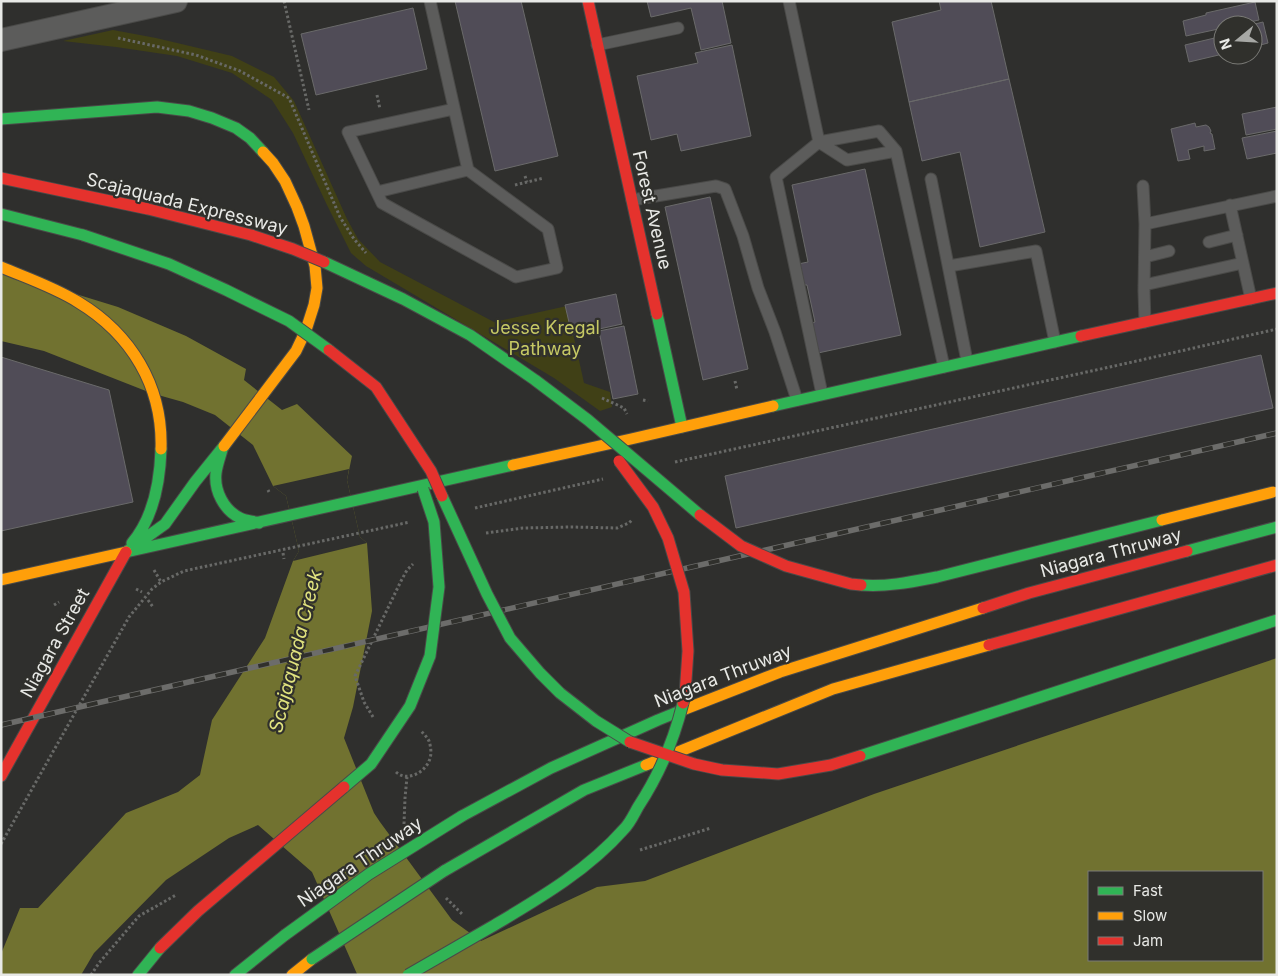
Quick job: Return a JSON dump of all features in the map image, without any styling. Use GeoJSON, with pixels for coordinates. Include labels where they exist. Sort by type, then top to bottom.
{"type":"FeatureCollection","features":[{"type":"Feature","properties":{"kind":"main road","name":"Forest Avenue"},"geometry":{"type":"LineString","coordinates":[[588,1],[682,427]]}},
{"type":"Feature","properties":{"kind":"main road"},"geometry":{"type":"LineString","coordinates":[[1,119],[157,108],[189,111],[212,118],[236,128],[250,138],[273,164],[285,181],[304,226],[315,266],[317,288],[314,306],[296,351],[165,524],[126,552]]}},
{"type":"Feature","properties":{"kind":"main road","name":"Scajaquada Expressway"},"geometry":{"type":"LineString","coordinates":[[1,178],[158,212],[251,235],[293,249],[395,295],[470,335],[588,420]]}},
{"type":"Feature","properties":{"kind":"main road"},"geometry":{"type":"LineString","coordinates":[[1,214],[83,235],[169,264],[288,321],[338,356],[376,387],[431,471],[510,638],[540,673],[560,693],[596,721],[629,741],[694,764],[722,770],[778,774],[831,765],[1277,620]]}},
{"type":"Feature","properties":{"kind":"main road","name":"Niagara Street"},"geometry":{"type":"LineString","coordinates":[[1,267],[63,294],[86,307],[127,344],[142,367],[151,387],[159,413],[162,441],[161,465],[157,487],[146,524],[126,552],[1,776]]}},
{"type":"Feature","properties":{"kind":"main road"},"geometry":{"type":"LineString","coordinates":[[1,580],[967,361],[1277,293]]}},
{"type":"Feature","properties":{"kind":"main road"},"geometry":{"type":"LineString","coordinates":[[588,420],[695,512],[741,546],[786,566],[851,584],[879,586],[937,577],[1275,492]]}},
{"type":"Feature","properties":{"kind":"main road"},"geometry":{"type":"LineString","coordinates":[[408,975],[530,905],[573,876],[599,854],[625,828],[651,787],[679,720],[685,695],[688,652],[684,592],[668,538],[653,507],[588,420]]}},
{"type":"Feature","properties":{"kind":"main road"},"geometry":{"type":"LineString","coordinates":[[138,975],[160,948],[198,911],[371,764],[410,706],[430,656],[439,587],[434,522],[406,432]]}},
{"type":"Feature","properties":{"kind":"main road"},"geometry":{"type":"LineString","coordinates":[[223,448],[215,473],[219,497],[228,509],[241,518],[259,523]]}},
{"type":"Feature","properties":{"kind":"main road","name":"Niagara Thruway"},"geometry":{"type":"LineString","coordinates":[[235,975],[325,905],[369,874],[462,816],[551,768],[658,720],[780,672],[1029,593],[1277,527]]}},
{"type":"Feature","properties":{"kind":"main road"},"geometry":{"type":"LineString","coordinates":[[292,975],[444,871],[584,790],[833,689],[1277,565]]}},
{"type":"Feature","properties":{"kind":"street"},"geometry":{"type":"LineString","coordinates":[[1,40],[176,1]]}},
{"type":"Feature","properties":{"kind":"lane"},"geometry":{"type":"LineString","coordinates":[[430,1],[468,170],[548,229],[556,268],[516,277],[382,203],[348,132],[454,109]]}},
{"type":"Feature","properties":{"kind":"lane"},"geometry":{"type":"LineString","coordinates":[[789,1],[820,142],[848,160],[896,151]]}},
{"type":"Feature","properties":{"kind":"lane"},"geometry":{"type":"LineString","coordinates":[[597,45],[678,28]]}},
{"type":"Feature","properties":{"kind":"lane"},"geometry":{"type":"LineString","coordinates":[[822,394],[776,177],[820,142],[879,131],[896,151],[944,367]]}},
{"type":"Feature","properties":{"kind":"lane"},"geometry":{"type":"LineString","coordinates":[[377,192],[468,170]]}},
{"type":"Feature","properties":{"kind":"lane"},"geometry":{"type":"LineString","coordinates":[[931,179],[967,361]]}},
{"type":"Feature","properties":{"kind":"lane"},"geometry":{"type":"LineString","coordinates":[[632,200],[716,186],[725,188],[743,236],[758,288],[775,332],[796,400]]}},
{"type":"Feature","properties":{"kind":"lane"},"geometry":{"type":"LineString","coordinates":[[1143,186],[1145,322]]}},
{"type":"Feature","properties":{"kind":"lane"},"geometry":{"type":"LineString","coordinates":[[1145,224],[1277,196]]}},
{"type":"Feature","properties":{"kind":"lane"},"geometry":{"type":"LineString","coordinates":[[1230,205],[1251,299]]}},
{"type":"Feature","properties":{"kind":"lane"},"geometry":{"type":"LineString","coordinates":[[1208,242],[1237,235]]}},
{"type":"Feature","properties":{"kind":"lane"},"geometry":{"type":"LineString","coordinates":[[949,266],[1036,251],[1055,342]]}},
{"type":"Feature","properties":{"kind":"lane"},"geometry":{"type":"LineString","coordinates":[[1145,257],[1168,251]]}},
{"type":"Feature","properties":{"kind":"lane"},"geometry":{"type":"LineString","coordinates":[[1144,285],[1243,263]]}},
{"type":"Feature","properties":{"kind":"path"},"geometry":{"type":"LineString","coordinates":[[284,1],[309,110]]}},
{"type":"Feature","properties":{"kind":"path"},"geometry":{"type":"LineString","coordinates":[[118,38],[196,55],[240,71],[289,98],[340,217],[354,239],[366,253]]}},
{"type":"Feature","properties":{"kind":"path"},"geometry":{"type":"LineString","coordinates":[[525,176],[527,182]]}},
{"type":"Feature","properties":{"kind":"path"},"geometry":{"type":"LineString","coordinates":[[511,186],[544,178]]}},
{"type":"Feature","properties":{"kind":"path"},"geometry":{"type":"LineString","coordinates":[[670,463],[1277,329]]}},
{"type":"Feature","properties":{"kind":"path"},"geometry":{"type":"LineString","coordinates":[[599,396],[624,408]]}},
{"type":"Feature","properties":{"kind":"path"},"geometry":{"type":"LineString","coordinates":[[643,400],[648,400]]}},
{"type":"Feature","properties":{"kind":"path"},"geometry":{"type":"LineString","coordinates":[[474,508],[606,478]]}},
{"type":"Feature","properties":{"kind":"path"},"geometry":{"type":"LineString","coordinates":[[480,535],[523,528],[617,528],[629,523],[634,518]]}},
{"type":"Feature","properties":{"kind":"path"},"geometry":{"type":"LineString","coordinates":[[1,844],[129,617],[152,589],[161,582],[184,572],[418,520]]}},
{"type":"Feature","properties":{"kind":"path"},"geometry":{"type":"LineString","coordinates":[[283,553],[284,559]]}},
{"type":"Feature","properties":{"kind":"path"},"geometry":{"type":"LineString","coordinates":[[364,702],[355,676],[401,581],[407,570],[418,558]]}},
{"type":"Feature","properties":{"kind":"path"},"geometry":{"type":"LineString","coordinates":[[136,589],[142,592]]}},
{"type":"Feature","properties":{"kind":"path"},"geometry":{"type":"LineString","coordinates":[[148,600],[153,607]]}},
{"type":"Feature","properties":{"kind":"path"},"geometry":{"type":"LineString","coordinates":[[54,605],[59,602]]}},
{"type":"Feature","properties":{"kind":"path"},"geometry":{"type":"LineString","coordinates":[[632,852],[711,828]]}},
{"type":"Feature","properties":{"kind":"green space","name":"Jesse Kregal Pathway"},"geometry":{"type":"Polygon","coordinates":[[[113,30],[232,56],[274,77],[294,101],[347,219],[358,239],[380,262],[494,322],[567,306],[584,383],[610,392],[612,407],[600,411],[554,378],[366,266],[351,253],[293,133],[272,100],[232,73],[177,56],[63,41],[113,30]]]}},
{"type":"Feature","properties":{"kind":"water","name":"Scajaquada Creek"},"geometry":{"type":"Polygon","coordinates":[[[1,271],[118,307],[186,336],[246,369],[244,380],[282,410],[297,404],[352,456],[347,480],[360,537],[367,543],[372,611],[353,707],[344,738],[374,813],[380,822],[452,920],[481,941],[597,887],[645,881],[874,794],[1277,658],[1277,975],[356,975],[312,872],[258,825],[229,838],[166,880],[94,953],[81,975],[1,975],[1,954],[20,908],[38,908],[126,813],[178,792],[200,775],[212,720],[265,638],[293,561],[299,551],[286,496],[273,486],[253,445],[215,415],[183,402],[151,393],[44,351],[1,341],[1,271]]]}},
{"type":"Feature","properties":{"kind":"pier"},"geometry":{"type":"Polygon","coordinates":[[[349,469],[347,480],[360,537],[367,543],[293,561],[299,551],[286,496],[273,486],[349,469]]]}},
{"type":"Feature","properties":{"kind":"building"},"geometry":{"type":"Polygon","coordinates":[[[455,1],[521,1],[558,156],[495,171],[455,1]]]}},
{"type":"Feature","properties":{"kind":"building"},"geometry":{"type":"Polygon","coordinates":[[[647,1],[722,1],[731,43],[701,50],[691,8],[651,17],[647,1]]]}},
{"type":"Feature","properties":{"kind":"building"},"geometry":{"type":"Polygon","coordinates":[[[939,1],[991,1],[1009,79],[909,102],[892,22],[941,10],[939,1]]]}},
{"type":"Feature","properties":{"kind":"building"},"geometry":{"type":"Polygon","coordinates":[[[1255,2],[1258,15],[1213,15],[1213,30],[1186,36],[1183,21],[1206,15],[1206,13],[1255,2]]]}},
{"type":"Feature","properties":{"kind":"building"},"geometry":{"type":"Polygon","coordinates":[[[413,8],[427,69],[316,95],[301,34],[413,8]]]}},
{"type":"Feature","properties":{"kind":"building"},"geometry":{"type":"Polygon","coordinates":[[[1263,22],[1268,43],[1263,44],[1263,22]]]}},
{"type":"Feature","properties":{"kind":"building"},"geometry":{"type":"Polygon","coordinates":[[[1213,38],[1213,56],[1189,62],[1185,45],[1213,38]]]}},
{"type":"Feature","properties":{"kind":"building"},"geometry":{"type":"Polygon","coordinates":[[[732,45],[751,136],[681,151],[677,134],[651,140],[637,76],[698,63],[695,53],[732,45]]]}},
{"type":"Feature","properties":{"kind":"building"},"geometry":{"type":"Polygon","coordinates":[[[1009,79],[1045,232],[980,247],[960,152],[922,161],[909,102],[1009,79]]]}},
{"type":"Feature","properties":{"kind":"building"},"geometry":{"type":"Polygon","coordinates":[[[1277,107],[1277,129],[1246,135],[1242,114],[1277,107]]]}},
{"type":"Feature","properties":{"kind":"building"},"geometry":{"type":"Polygon","coordinates":[[[1195,123],[1196,127],[1206,125],[1209,127],[1215,149],[1204,151],[1204,146],[1188,150],[1190,159],[1178,161],[1171,129],[1195,123]]]}},
{"type":"Feature","properties":{"kind":"building"},"geometry":{"type":"Polygon","coordinates":[[[1277,131],[1277,153],[1247,159],[1242,138],[1277,131]]]}},
{"type":"Feature","properties":{"kind":"building"},"geometry":{"type":"Polygon","coordinates":[[[865,169],[901,335],[818,353],[812,323],[815,322],[807,285],[803,285],[798,264],[808,262],[792,185],[865,169]]]}},
{"type":"Feature","properties":{"kind":"building"},"geometry":{"type":"Polygon","coordinates":[[[710,197],[748,369],[703,380],[665,207],[710,197]]]}},
{"type":"Feature","properties":{"kind":"building"},"geometry":{"type":"Polygon","coordinates":[[[616,294],[622,324],[572,335],[565,305],[616,294]]]}},
{"type":"Feature","properties":{"kind":"building"},"geometry":{"type":"Polygon","coordinates":[[[624,326],[638,394],[613,399],[599,331],[624,326]]]}},
{"type":"Feature","properties":{"kind":"building"},"geometry":{"type":"Polygon","coordinates":[[[1261,355],[1273,408],[736,528],[725,476],[1261,355]]]}},
{"type":"Feature","properties":{"kind":"building"},"geometry":{"type":"Polygon","coordinates":[[[1,357],[109,390],[133,502],[1,531],[1,357]]]}},
{"type":"Feature","properties":{"kind":"railway"},"geometry":{"type":"LineString","coordinates":[[1,725],[1277,433]]}},
{"type":"Feature","properties":{"kind":"traffic: fast"},"geometry":{"type":"LineString","coordinates":[[1,119],[157,107],[189,111],[236,128],[250,138],[263,152]]}},
{"type":"Feature","properties":{"kind":"traffic: fast"},"geometry":{"type":"LineString","coordinates":[[1,214],[83,235]]}},
{"type":"Feature","properties":{"kind":"traffic: fast"},"geometry":{"type":"LineString","coordinates":[[83,235],[169,264],[226,290],[289,321],[329,350]]}},
{"type":"Feature","properties":{"kind":"traffic: fast"},"geometry":{"type":"LineString","coordinates":[[324,262],[403,299],[470,335],[588,420],[700,515]]}},
{"type":"Feature","properties":{"kind":"traffic: fast"},"geometry":{"type":"LineString","coordinates":[[657,314],[682,427]]}},
{"type":"Feature","properties":{"kind":"traffic: fast"},"geometry":{"type":"LineString","coordinates":[[773,406],[1081,336]]}},
{"type":"Feature","properties":{"kind":"traffic: fast"},"geometry":{"type":"LineString","coordinates":[[126,552],[165,524],[224,446]]}},
{"type":"Feature","properties":{"kind":"traffic: fast"},"geometry":{"type":"LineString","coordinates":[[132,543],[140,533],[151,511],[159,474],[161,449]]}},
{"type":"Feature","properties":{"kind":"traffic: fast"},"geometry":{"type":"LineString","coordinates":[[222,450],[216,473],[218,493],[221,499],[234,515],[259,523]]}},
{"type":"Feature","properties":{"kind":"traffic: fast"},"geometry":{"type":"LineString","coordinates":[[126,552],[513,465]]}},
{"type":"Feature","properties":{"kind":"traffic: fast"},"geometry":{"type":"LineString","coordinates":[[344,787],[371,764],[410,706],[430,656],[439,587],[434,522],[423,489]]}},
{"type":"Feature","properties":{"kind":"traffic: fast"},"geometry":{"type":"LineString","coordinates":[[442,496],[487,594],[510,638],[560,693],[596,721],[630,742]]}},
{"type":"Feature","properties":{"kind":"traffic: fast"},"geometry":{"type":"LineString","coordinates":[[861,585],[890,585],[937,577],[1162,520]]}},
{"type":"Feature","properties":{"kind":"traffic: fast"},"geometry":{"type":"LineString","coordinates":[[1187,551],[1277,527]]}},
{"type":"Feature","properties":{"kind":"traffic: fast"},"geometry":{"type":"LineString","coordinates":[[860,756],[1277,620]]}},
{"type":"Feature","properties":{"kind":"traffic: fast"},"geometry":{"type":"LineString","coordinates":[[408,975],[546,894],[595,858],[610,844],[628,824],[653,782],[670,744],[683,703]]}},
{"type":"Feature","properties":{"kind":"traffic: fast"},"geometry":{"type":"LineString","coordinates":[[462,816],[551,768],[685,709]]}},
{"type":"Feature","properties":{"kind":"traffic: fast"},"geometry":{"type":"LineString","coordinates":[[444,871],[584,790],[646,765]]}},
{"type":"Feature","properties":{"kind":"traffic: fast"},"geometry":{"type":"LineString","coordinates":[[285,935],[369,874],[462,816]]}},
{"type":"Feature","properties":{"kind":"traffic: fast"},"geometry":{"type":"LineString","coordinates":[[312,959],[444,871]]}},
{"type":"Feature","properties":{"kind":"traffic: fast"},"geometry":{"type":"LineString","coordinates":[[235,975],[285,935]]}},
{"type":"Feature","properties":{"kind":"traffic: fast"},"geometry":{"type":"LineString","coordinates":[[138,975],[160,948]]}},
{"type":"Feature","properties":{"kind":"traffic: slow"},"geometry":{"type":"LineString","coordinates":[[224,446],[296,351],[306,330],[317,288],[315,266],[297,207],[285,181],[263,152]]}},
{"type":"Feature","properties":{"kind":"traffic: slow"},"geometry":{"type":"LineString","coordinates":[[1,267],[50,287],[78,302],[114,330],[128,346],[150,383],[160,426],[161,449]]}},
{"type":"Feature","properties":{"kind":"traffic: slow"},"geometry":{"type":"LineString","coordinates":[[513,465],[773,406]]}},
{"type":"Feature","properties":{"kind":"traffic: slow"},"geometry":{"type":"LineString","coordinates":[[1162,520],[1273,492]]}},
{"type":"Feature","properties":{"kind":"traffic: slow"},"geometry":{"type":"LineString","coordinates":[[1,580],[126,552]]}},
{"type":"Feature","properties":{"kind":"traffic: slow"},"geometry":{"type":"LineString","coordinates":[[685,709],[780,672],[983,608]]}},
{"type":"Feature","properties":{"kind":"traffic: slow"},"geometry":{"type":"LineString","coordinates":[[646,765],[833,689],[989,645]]}},
{"type":"Feature","properties":{"kind":"traffic: slow"},"geometry":{"type":"LineString","coordinates":[[292,975],[312,959]]}},
{"type":"Feature","properties":{"kind":"traffic: jam"},"geometry":{"type":"LineString","coordinates":[[588,1],[657,314]]}},
{"type":"Feature","properties":{"kind":"traffic: jam"},"geometry":{"type":"LineString","coordinates":[[1,178],[148,209],[251,235],[324,262]]}},
{"type":"Feature","properties":{"kind":"traffic: jam"},"geometry":{"type":"LineString","coordinates":[[1081,336],[1277,293]]}},
{"type":"Feature","properties":{"kind":"traffic: jam"},"geometry":{"type":"LineString","coordinates":[[329,350],[376,387],[431,471],[442,496]]}},
{"type":"Feature","properties":{"kind":"traffic: jam"},"geometry":{"type":"LineString","coordinates":[[619,461],[653,507],[668,538],[684,592],[688,651],[683,703]]}},
{"type":"Feature","properties":{"kind":"traffic: jam"},"geometry":{"type":"LineString","coordinates":[[700,515],[741,546],[786,566],[861,585]]}},
{"type":"Feature","properties":{"kind":"traffic: jam"},"geometry":{"type":"LineString","coordinates":[[983,608],[1029,593],[1187,551]]}},
{"type":"Feature","properties":{"kind":"traffic: jam"},"geometry":{"type":"LineString","coordinates":[[1,776],[126,552]]}},
{"type":"Feature","properties":{"kind":"traffic: jam"},"geometry":{"type":"LineString","coordinates":[[989,645],[1277,565]]}},
{"type":"Feature","properties":{"kind":"traffic: jam"},"geometry":{"type":"LineString","coordinates":[[630,742],[694,764],[722,770],[778,774],[831,765],[860,756]]}},
{"type":"Feature","properties":{"kind":"traffic: jam"},"geometry":{"type":"LineString","coordinates":[[160,948],[198,911],[344,787]]}}]}
